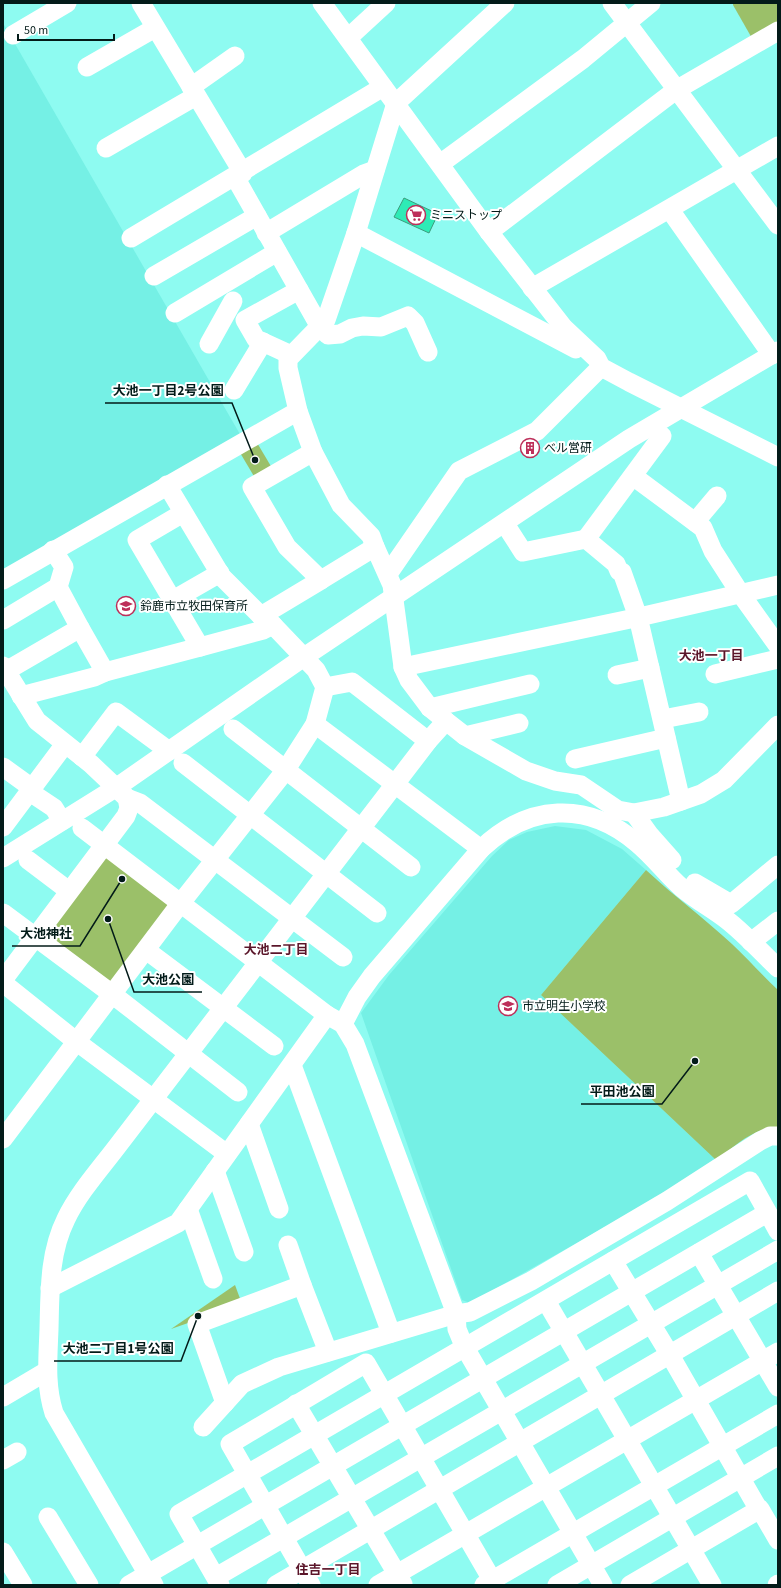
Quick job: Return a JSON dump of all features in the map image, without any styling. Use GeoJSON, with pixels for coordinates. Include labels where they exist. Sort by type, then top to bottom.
{"type":"FeatureCollection","features":[{"type":"Feature","properties":{"kind":"street"},"geometry":{"type":"LineString","coordinates":[[13,35],[67,3]]}},
{"type":"Feature","properties":{"kind":"street"},"geometry":{"type":"LineString","coordinates":[[141,3],[193,91],[239,175],[266,233],[320,327],[328,335],[340,334],[352,328],[363,326],[380,327],[408,316],[415,324],[428,352]]}},
{"type":"Feature","properties":{"kind":"street"},"geometry":{"type":"LineString","coordinates":[[322,3],[489,232],[532,288],[564,328],[599,363]]}},
{"type":"Feature","properties":{"kind":"street"},"geometry":{"type":"LineString","coordinates":[[348,38],[386,3]]}},
{"type":"Feature","properties":{"kind":"street"},"geometry":{"type":"LineString","coordinates":[[505,3],[396,103],[356,233],[326,320],[288,359],[288,368],[298,411],[313,452],[341,505],[371,536],[388,574],[392,585],[404,666],[409,680],[430,708],[465,736],[526,771],[554,781],[581,785],[618,810],[634,813],[682,801],[701,794],[724,780],[778,725]]}},
{"type":"Feature","properties":{"kind":"street"},"geometry":{"type":"LineString","coordinates":[[612,3],[778,225]]}},
{"type":"Feature","properties":{"kind":"street"},"geometry":{"type":"LineString","coordinates":[[440,164],[583,59],[626,22],[651,3]]}},
{"type":"Feature","properties":{"kind":"street"},"geometry":{"type":"LineString","coordinates":[[87,67],[156,28]]}},
{"type":"Feature","properties":{"kind":"street"},"geometry":{"type":"LineString","coordinates":[[489,232],[676,90],[778,31]]}},
{"type":"Feature","properties":{"kind":"street"},"geometry":{"type":"LineString","coordinates":[[106,148],[193,91],[235,56]]}},
{"type":"Feature","properties":{"kind":"street"},"geometry":{"type":"LineString","coordinates":[[131,238],[383,88]]}},
{"type":"Feature","properties":{"kind":"street"},"geometry":{"type":"LineString","coordinates":[[532,288],[670,210],[778,146]]}},
{"type":"Feature","properties":{"kind":"street"},"geometry":{"type":"LineString","coordinates":[[266,233],[364,174],[375,170]]}},
{"type":"Feature","properties":{"kind":"street"},"geometry":{"type":"LineString","coordinates":[[3,858],[62,821],[122,793],[169,751],[393,597],[629,439],[775,353],[670,210]]}},
{"type":"Feature","properties":{"kind":"street"},"geometry":{"type":"LineString","coordinates":[[154,276],[257,216]]}},
{"type":"Feature","properties":{"kind":"street"},"geometry":{"type":"LineString","coordinates":[[356,233],[599,363],[628,382],[778,457]]}},
{"type":"Feature","properties":{"kind":"street"},"geometry":{"type":"LineString","coordinates":[[175,313],[277,252]]}},
{"type":"Feature","properties":{"kind":"street"},"geometry":{"type":"LineString","coordinates":[[219,286],[234,301],[256,339],[291,355]]}},
{"type":"Feature","properties":{"kind":"street"},"geometry":{"type":"LineString","coordinates":[[245,320],[299,290]]}},
{"type":"Feature","properties":{"kind":"street"},"geometry":{"type":"LineString","coordinates":[[209,344],[234,301]]}},
{"type":"Feature","properties":{"kind":"street"},"geometry":{"type":"LineString","coordinates":[[234,390],[263,342]]}},
{"type":"Feature","properties":{"kind":"street"},"geometry":{"type":"LineString","coordinates":[[388,574],[459,471],[537,431],[599,363]]}},
{"type":"Feature","properties":{"kind":"street"},"geometry":{"type":"LineString","coordinates":[[3,580],[298,411]]}},
{"type":"Feature","properties":{"kind":"street"},"geometry":{"type":"LineString","coordinates":[[504,524],[523,552],[586,539],[662,436]]}},
{"type":"Feature","properties":{"kind":"street"},"geometry":{"type":"LineString","coordinates":[[313,452],[252,487],[287,547],[321,580]]}},
{"type":"Feature","properties":{"kind":"street"},"geometry":{"type":"LineString","coordinates":[[633,476],[703,528],[713,552],[778,646]]}},
{"type":"Feature","properties":{"kind":"street"},"geometry":{"type":"LineString","coordinates":[[3,1139],[180,904],[286,770],[315,724],[326,687],[316,670],[304,657],[220,573],[167,485]]}},
{"type":"Feature","properties":{"kind":"street"},"geometry":{"type":"LineString","coordinates":[[695,522],[717,496]]}},
{"type":"Feature","properties":{"kind":"street"},"geometry":{"type":"LineString","coordinates":[[183,513],[137,540],[200,647]]}},
{"type":"Feature","properties":{"kind":"street"},"geometry":{"type":"LineString","coordinates":[[586,539],[616,564],[619,571],[622,572],[638,617],[682,801]]}},
{"type":"Feature","properties":{"kind":"street"},"geometry":{"type":"LineString","coordinates":[[21,696],[104,672],[263,630],[267,620],[321,580],[375,547]]}},
{"type":"Feature","properties":{"kind":"street"},"geometry":{"type":"LineString","coordinates":[[3,620],[58,587],[64,567],[54,550]]}},
{"type":"Feature","properties":{"kind":"street"},"geometry":{"type":"LineString","coordinates":[[173,600],[220,573]]}},
{"type":"Feature","properties":{"kind":"street"},"geometry":{"type":"LineString","coordinates":[[404,666],[638,617],[778,585]]}},
{"type":"Feature","properties":{"kind":"street"},"geometry":{"type":"LineString","coordinates":[[58,587],[104,672]]}},
{"type":"Feature","properties":{"kind":"street"},"geometry":{"type":"LineString","coordinates":[[80,628],[4,669],[37,721],[82,757],[122,793],[140,802],[216,858],[344,957]]}},
{"type":"Feature","properties":{"kind":"street"},"geometry":{"type":"LineString","coordinates":[[715,674],[778,659]]}},
{"type":"Feature","properties":{"kind":"street"},"geometry":{"type":"LineString","coordinates":[[617,675],[650,668]]}},
{"type":"Feature","properties":{"kind":"street"},"geometry":{"type":"LineString","coordinates":[[326,687],[352,682],[428,741]]}},
{"type":"Feature","properties":{"kind":"street"},"geometry":{"type":"LineString","coordinates":[[430,708],[530,684]]}},
{"type":"Feature","properties":{"kind":"street"},"geometry":{"type":"LineString","coordinates":[[82,757],[116,712],[169,751]]}},
{"type":"Feature","properties":{"kind":"street"},"geometry":{"type":"LineString","coordinates":[[663,719],[699,712]]}},
{"type":"Feature","properties":{"kind":"street"},"geometry":{"type":"LineString","coordinates":[[151,1580],[54,1413],[47,1384],[47,1371],[50,1288],[55,1248],[66,1218],[97,1173],[224,1010],[258,963],[396,785],[428,741],[446,721]]}},
{"type":"Feature","properties":{"kind":"street"},"geometry":{"type":"LineString","coordinates":[[465,736],[519,723]]}},
{"type":"Feature","properties":{"kind":"street"},"geometry":{"type":"LineString","coordinates":[[315,724],[481,849]]}},
{"type":"Feature","properties":{"kind":"street"},"geometry":{"type":"LineString","coordinates":[[233,729],[411,867]]}},
{"type":"Feature","properties":{"kind":"street"},"geometry":{"type":"LineString","coordinates":[[575,759],[666,738]]}},
{"type":"Feature","properties":{"kind":"street"},"geometry":{"type":"LineString","coordinates":[[3,827],[65,744]]}},
{"type":"Feature","properties":{"kind":"street"},"geometry":{"type":"LineString","coordinates":[[183,763],[377,913]]}},
{"type":"Feature","properties":{"kind":"street"},"geometry":{"type":"LineString","coordinates":[[3,767],[54,808],[62,821]]}},
{"type":"Feature","properties":{"kind":"street"},"geometry":{"type":"LineString","coordinates":[[122,793],[129,808],[126,816],[3,982],[77,1042],[227,1154]]}},
{"type":"Feature","properties":{"kind":"street"},"geometry":{"type":"LineString","coordinates":[[50,1288],[178,1223],[292,1065],[357,997],[372,976],[481,849],[500,833],[522,821],[560,812],[589,816],[613,827],[636,842],[686,884],[778,968]]}},
{"type":"Feature","properties":{"kind":"street"},"geometry":{"type":"LineString","coordinates":[[634,813],[686,884],[731,904],[778,865]]}},
{"type":"Feature","properties":{"kind":"street"},"geometry":{"type":"LineString","coordinates":[[82,828],[258,963],[335,1019],[355,1044],[456,1314],[456,1329],[464,1346],[603,1585]]}},
{"type":"Feature","properties":{"kind":"street"},"geometry":{"type":"LineString","coordinates":[[28,860],[69,891]]}},
{"type":"Feature","properties":{"kind":"street"},"geometry":{"type":"LineString","coordinates":[[3,913],[112,994],[188,1055],[238,1092]]}},
{"type":"Feature","properties":{"kind":"street"},"geometry":{"type":"LineString","coordinates":[[751,942],[778,920]]}},
{"type":"Feature","properties":{"kind":"street"},"geometry":{"type":"LineString","coordinates":[[146,950],[274,1046]]}},
{"type":"Feature","properties":{"kind":"street"},"geometry":{"type":"LineString","coordinates":[[292,1065],[391,1333]]}},
{"type":"Feature","properties":{"kind":"street"},"geometry":{"type":"LineString","coordinates":[[249,1124],[279,1209]]}},
{"type":"Feature","properties":{"kind":"street"},"geometry":{"type":"LineString","coordinates":[[203,1427],[242,1384],[280,1367],[456,1314],[470,1312],[531,1281],[667,1201],[760,1141],[770,1136],[778,1136]]}},
{"type":"Feature","properties":{"kind":"street"},"geometry":{"type":"LineString","coordinates":[[215,1171],[244,1252]]}},
{"type":"Feature","properties":{"kind":"street"},"geometry":{"type":"LineString","coordinates":[[778,1231],[750,1181],[464,1346],[179,1514],[218,1581],[284,1538],[778,1250]]}},
{"type":"Feature","properties":{"kind":"street"},"geometry":{"type":"LineString","coordinates":[[188,1209],[213,1278]]}},
{"type":"Feature","properties":{"kind":"street"},"geometry":{"type":"LineString","coordinates":[[129,1585],[151,1580],[197,1546],[768,1213]]}},
{"type":"Feature","properties":{"kind":"street"},"geometry":{"type":"LineString","coordinates":[[288,1245],[328,1352]]}},
{"type":"Feature","properties":{"kind":"street"},"geometry":{"type":"LineString","coordinates":[[699,1253],[736,1316],[770,1356],[778,1386]]}},
{"type":"Feature","properties":{"kind":"street"},"geometry":{"type":"LineString","coordinates":[[613,1261],[670,1355],[778,1540]]}},
{"type":"Feature","properties":{"kind":"street"},"geometry":{"type":"LineString","coordinates":[[225,1403],[197,1324],[302,1285]]}},
{"type":"Feature","properties":{"kind":"street"},"geometry":{"type":"LineString","coordinates":[[276,1585],[306,1578],[371,1530],[520,1441],[778,1291]]}},
{"type":"Feature","properties":{"kind":"street"},"geometry":{"type":"LineString","coordinates":[[546,1300],[673,1518],[690,1550],[712,1585]]}},
{"type":"Feature","properties":{"kind":"street"},"geometry":{"type":"LineString","coordinates":[[378,1585],[400,1579],[465,1534],[770,1356]]}},
{"type":"Feature","properties":{"kind":"street"},"geometry":{"type":"LineString","coordinates":[[306,1578],[230,1444],[366,1363],[465,1534],[490,1583],[778,1414]]}},
{"type":"Feature","properties":{"kind":"street"},"geometry":{"type":"LineString","coordinates":[[3,1398],[47,1371]]}},
{"type":"Feature","properties":{"kind":"street"},"geometry":{"type":"LineString","coordinates":[[296,1404],[400,1579]]}},
{"type":"Feature","properties":{"kind":"street"},"geometry":{"type":"LineString","coordinates":[[557,1585],[778,1456]]}},
{"type":"Feature","properties":{"kind":"street"},"geometry":{"type":"LineString","coordinates":[[630,1585],[760,1510]]}},
{"type":"Feature","properties":{"kind":"street"},"geometry":{"type":"LineString","coordinates":[[48,1517],[89,1585]]}},
{"type":"Feature","properties":{"kind":"street"},"geometry":{"type":"LineString","coordinates":[[3,1552],[23,1585]]}},
{"type":"Feature","properties":{"kind":"shaded area"},"geometry":{"type":"Polygon","coordinates":[[[733,3],[778,3],[778,25],[753,40],[733,3]]]}},
{"type":"Feature","properties":{"kind":"shaded area"},"geometry":{"type":"Polygon","coordinates":[[[3,23],[241,436],[3,574],[3,23]]]}},
{"type":"Feature","properties":{"kind":"shaded area"},"geometry":{"type":"Polygon","coordinates":[[[256,441],[272,468],[255,478],[239,451],[256,441]]]}},
{"type":"Feature","properties":{"kind":"shaded area"},"geometry":{"type":"Polygon","coordinates":[[[555,826],[586,830],[622,849],[646,870],[541,995],[716,1160],[655,1199],[470,1303],[462,1300],[361,1013],[389,975],[492,856],[509,840],[527,832],[555,826]]]}},
{"type":"Feature","properties":{"kind":"shaded area"},"geometry":{"type":"Polygon","coordinates":[[[103,851],[174,903],[112,985],[43,939],[103,851]]]}},
{"type":"Feature","properties":{"kind":"shaded area"},"geometry":{"type":"Polygon","coordinates":[[[646,870],[732,944],[778,990],[778,1128],[761,1130],[745,1138],[716,1160],[541,995],[646,870]]]}},
{"type":"Feature","properties":{"kind":"shaded area"},"geometry":{"type":"Polygon","coordinates":[[[235,1285],[242,1304],[171,1329],[235,1285]]]}},
{"type":"Feature","properties":{"kind":"building","name":"ミニストップ"},"geometry":{"type":"Polygon","coordinates":[[[404,198],[438,214],[429,233],[394,217],[404,198]]]}},
{"type":"Feature","properties":{"kind":"place","name":"ミニストップ"},"geometry":{"type":"Point","coordinates":[416,215]}},
{"type":"Feature","properties":{"kind":"place","name":"べル営研"},"geometry":{"type":"Point","coordinates":[530,448]}},
{"type":"Feature","properties":{"kind":"place","name":"大池一丁目2号公園"},"geometry":{"type":"Point","coordinates":[255,460]}},
{"type":"Feature","properties":{"kind":"place","name":"鈴鹿市立牧田保育所"},"geometry":{"type":"Point","coordinates":[126,606]}},
{"type":"Feature","properties":{"kind":"place","name":"大池神社"},"geometry":{"type":"Point","coordinates":[122,879]}},
{"type":"Feature","properties":{"kind":"place","name":"大池公園"},"geometry":{"type":"Point","coordinates":[108,919]}},
{"type":"Feature","properties":{"kind":"place","name":"市立明生小学校"},"geometry":{"type":"Point","coordinates":[508,1006]}},
{"type":"Feature","properties":{"kind":"place","name":"平田池公園"},"geometry":{"type":"Point","coordinates":[695,1061]}},
{"type":"Feature","properties":{"kind":"place","name":"大池二丁目1号公園"},"geometry":{"type":"Point","coordinates":[198,1316]}},
{"type":"Feature","properties":{"kind":"district","name":"大池一丁目"},"geometry":{"type":"Point","coordinates":[711,655]}},
{"type":"Feature","properties":{"kind":"district","name":"大池二丁目"},"geometry":{"type":"Point","coordinates":[276,949]}},
{"type":"Feature","properties":{"kind":"district","name":"住吉一丁目"},"geometry":{"type":"Point","coordinates":[328,1569]}}]}
